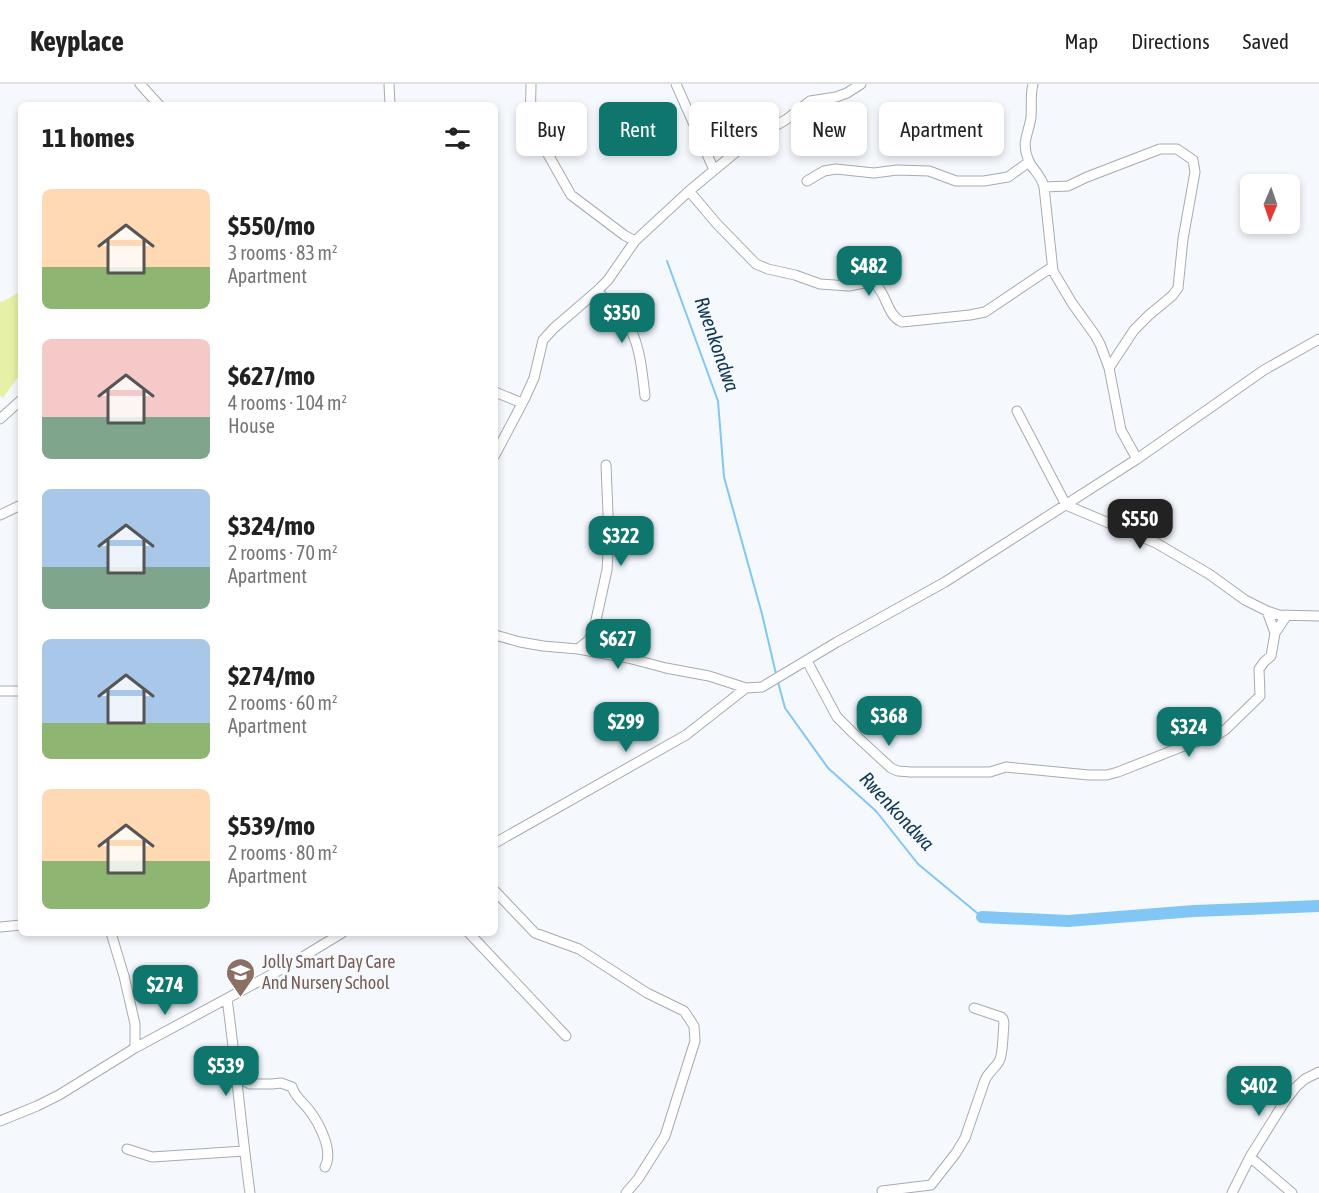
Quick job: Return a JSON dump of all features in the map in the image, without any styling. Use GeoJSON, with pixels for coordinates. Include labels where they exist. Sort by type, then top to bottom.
{"type":"FeatureCollection","features":[{"type":"Feature","properties":{"kind":"street"},"geometry":{"type":"LineString","coordinates":[[140,84],[156,102]]}},
{"type":"Feature","properties":{"kind":"street"},"geometry":{"type":"LineString","coordinates":[[389,84],[390,102]]}},
{"type":"Feature","properties":{"kind":"street"},"geometry":{"type":"LineString","coordinates":[[531,84],[531,115],[534,129],[571,195],[635,241]]}},
{"type":"Feature","properties":{"kind":"street"},"geometry":{"type":"LineString","coordinates":[[677,84],[714,170]]}},
{"type":"Feature","properties":{"kind":"street"},"geometry":{"type":"LineString","coordinates":[[498,449],[534,378],[543,340],[608,280],[635,241],[689,191],[756,137],[810,101],[836,97],[861,84]]}},
{"type":"Feature","properties":{"kind":"street"},"geometry":{"type":"LineString","coordinates":[[1033,84],[1025,142],[1029,162],[1041,176],[1044,187],[1052,267],[1072,303],[1095,335],[1109,368],[1121,430],[1137,459]]}},
{"type":"Feature","properties":{"kind":"street"},"geometry":{"type":"LineString","coordinates":[[1044,187],[1068,186],[1160,149],[1177,149],[1193,160],[1195,172],[1183,239],[1178,288],[1134,330],[1109,368]]}},
{"type":"Feature","properties":{"kind":"street"},"geometry":{"type":"LineString","coordinates":[[807,181],[824,171],[836,169],[874,173],[897,170],[929,171],[956,181],[984,181],[1008,177],[1029,162]]}},
{"type":"Feature","properties":{"kind":"street"},"geometry":{"type":"LineString","coordinates":[[689,191],[756,264],[820,284],[849,286],[864,283],[875,284],[882,291],[894,316],[902,322],[985,312],[1052,267]]}},
{"type":"Feature","properties":{"kind":"street"},"geometry":{"type":"LineString","coordinates":[[597,291],[629,327],[640,360],[645,396]]}},
{"type":"Feature","properties":{"kind":"street"},"geometry":{"type":"LineString","coordinates":[[498,636],[543,646],[578,649],[628,658],[708,676],[746,688],[762,687],[945,582],[1137,459],[1264,370],[1319,339]]}},
{"type":"Feature","properties":{"kind":"street"},"geometry":{"type":"LineString","coordinates":[[498,393],[522,403]]}},
{"type":"Feature","properties":{"kind":"street"},"geometry":{"type":"LineString","coordinates":[[0,419],[18,403]]}},
{"type":"Feature","properties":{"kind":"street"},"geometry":{"type":"LineString","coordinates":[[1017,411],[1066,506],[1156,543],[1209,574],[1245,600],[1267,611],[1279,615],[1319,616]]}},
{"type":"Feature","properties":{"kind":"street"},"geometry":{"type":"LineString","coordinates":[[578,649],[589,640],[594,629],[607,570],[609,544],[606,465]]}},
{"type":"Feature","properties":{"kind":"street"},"geometry":{"type":"LineString","coordinates":[[0,515],[18,506]]}},
{"type":"Feature","properties":{"kind":"street"},"geometry":{"type":"LineString","coordinates":[[1267,611],[1275,633]]}},
{"type":"Feature","properties":{"kind":"street"},"geometry":{"type":"LineString","coordinates":[[807,661],[841,722],[891,768],[898,771],[990,772],[1006,767],[1107,775],[1208,739],[1225,730],[1260,696],[1259,669],[1271,656],[1275,633],[1287,615]]}},
{"type":"Feature","properties":{"kind":"street"},"geometry":{"type":"LineString","coordinates":[[498,841],[686,735],[746,688]]}},
{"type":"Feature","properties":{"kind":"street"},"geometry":{"type":"LineString","coordinates":[[0,691],[18,691]]}},
{"type":"Feature","properties":{"kind":"street"},"geometry":{"type":"LineString","coordinates":[[498,894],[535,933],[579,950],[646,993],[684,1011],[694,1026],[695,1041],[665,1136],[638,1179],[626,1193]]}},
{"type":"Feature","properties":{"kind":"street"},"geometry":{"type":"LineString","coordinates":[[0,927],[18,925]]}},
{"type":"Feature","properties":{"kind":"street"},"geometry":{"type":"LineString","coordinates":[[112,936],[135,1024],[135,1048]]}},
{"type":"Feature","properties":{"kind":"street"},"geometry":{"type":"LineString","coordinates":[[0,1121],[37,1107],[59,1095],[135,1048],[291,964],[337,936]]}},
{"type":"Feature","properties":{"kind":"street"},"geometry":{"type":"LineString","coordinates":[[471,936],[566,1036]]}},
{"type":"Feature","properties":{"kind":"street"},"geometry":{"type":"LineString","coordinates":[[227,999],[249,1193]]}},
{"type":"Feature","properties":{"kind":"street"},"geometry":{"type":"LineString","coordinates":[[882,1191],[933,1189],[965,1138],[985,1080],[1001,1057],[1004,1019],[974,1008]]}},
{"type":"Feature","properties":{"kind":"street"},"geometry":{"type":"LineString","coordinates":[[236,1067],[247,1083],[272,1084],[277,1082],[292,1087],[294,1094],[315,1118],[322,1132],[328,1154],[325,1167]]}},
{"type":"Feature","properties":{"kind":"street"},"geometry":{"type":"LineString","coordinates":[[1232,1193],[1250,1157],[1285,1101],[1305,1079],[1319,1071]]}},
{"type":"Feature","properties":{"kind":"street"},"geometry":{"type":"LineString","coordinates":[[128,1149],[152,1156],[244,1151]]}},
{"type":"Feature","properties":{"kind":"street"},"geometry":{"type":"LineString","coordinates":[[1250,1157],[1292,1193]]}},
{"type":"Feature","properties":{"kind":"green space"},"geometry":{"type":"Polygon","coordinates":[[[18,293],[18,377],[3,398],[0,395],[0,301],[18,293]]]}},
{"type":"Feature","properties":{"kind":"waterway","name":"Rwenkondwa"},"geometry":{"type":"LineString","coordinates":[[667,261],[718,401],[724,477],[776,674]]}},
{"type":"Feature","properties":{"kind":"waterway","name":"Rwenkondwa"},"geometry":{"type":"LineString","coordinates":[[778,682],[785,708],[828,768],[876,811],[918,864],[982,917]]}},
{"type":"Feature","properties":{"kind":"waterway","name":"Rwenkondwa"},"geometry":{"type":"LineString","coordinates":[[982,917],[1068,921],[1194,911],[1319,906]]}},
{"type":"Feature","properties":{"kind":"place","name":"Jolly Smart Day Care And Nursery School"},"geometry":{"type":"Point","coordinates":[241,998]}}]}
